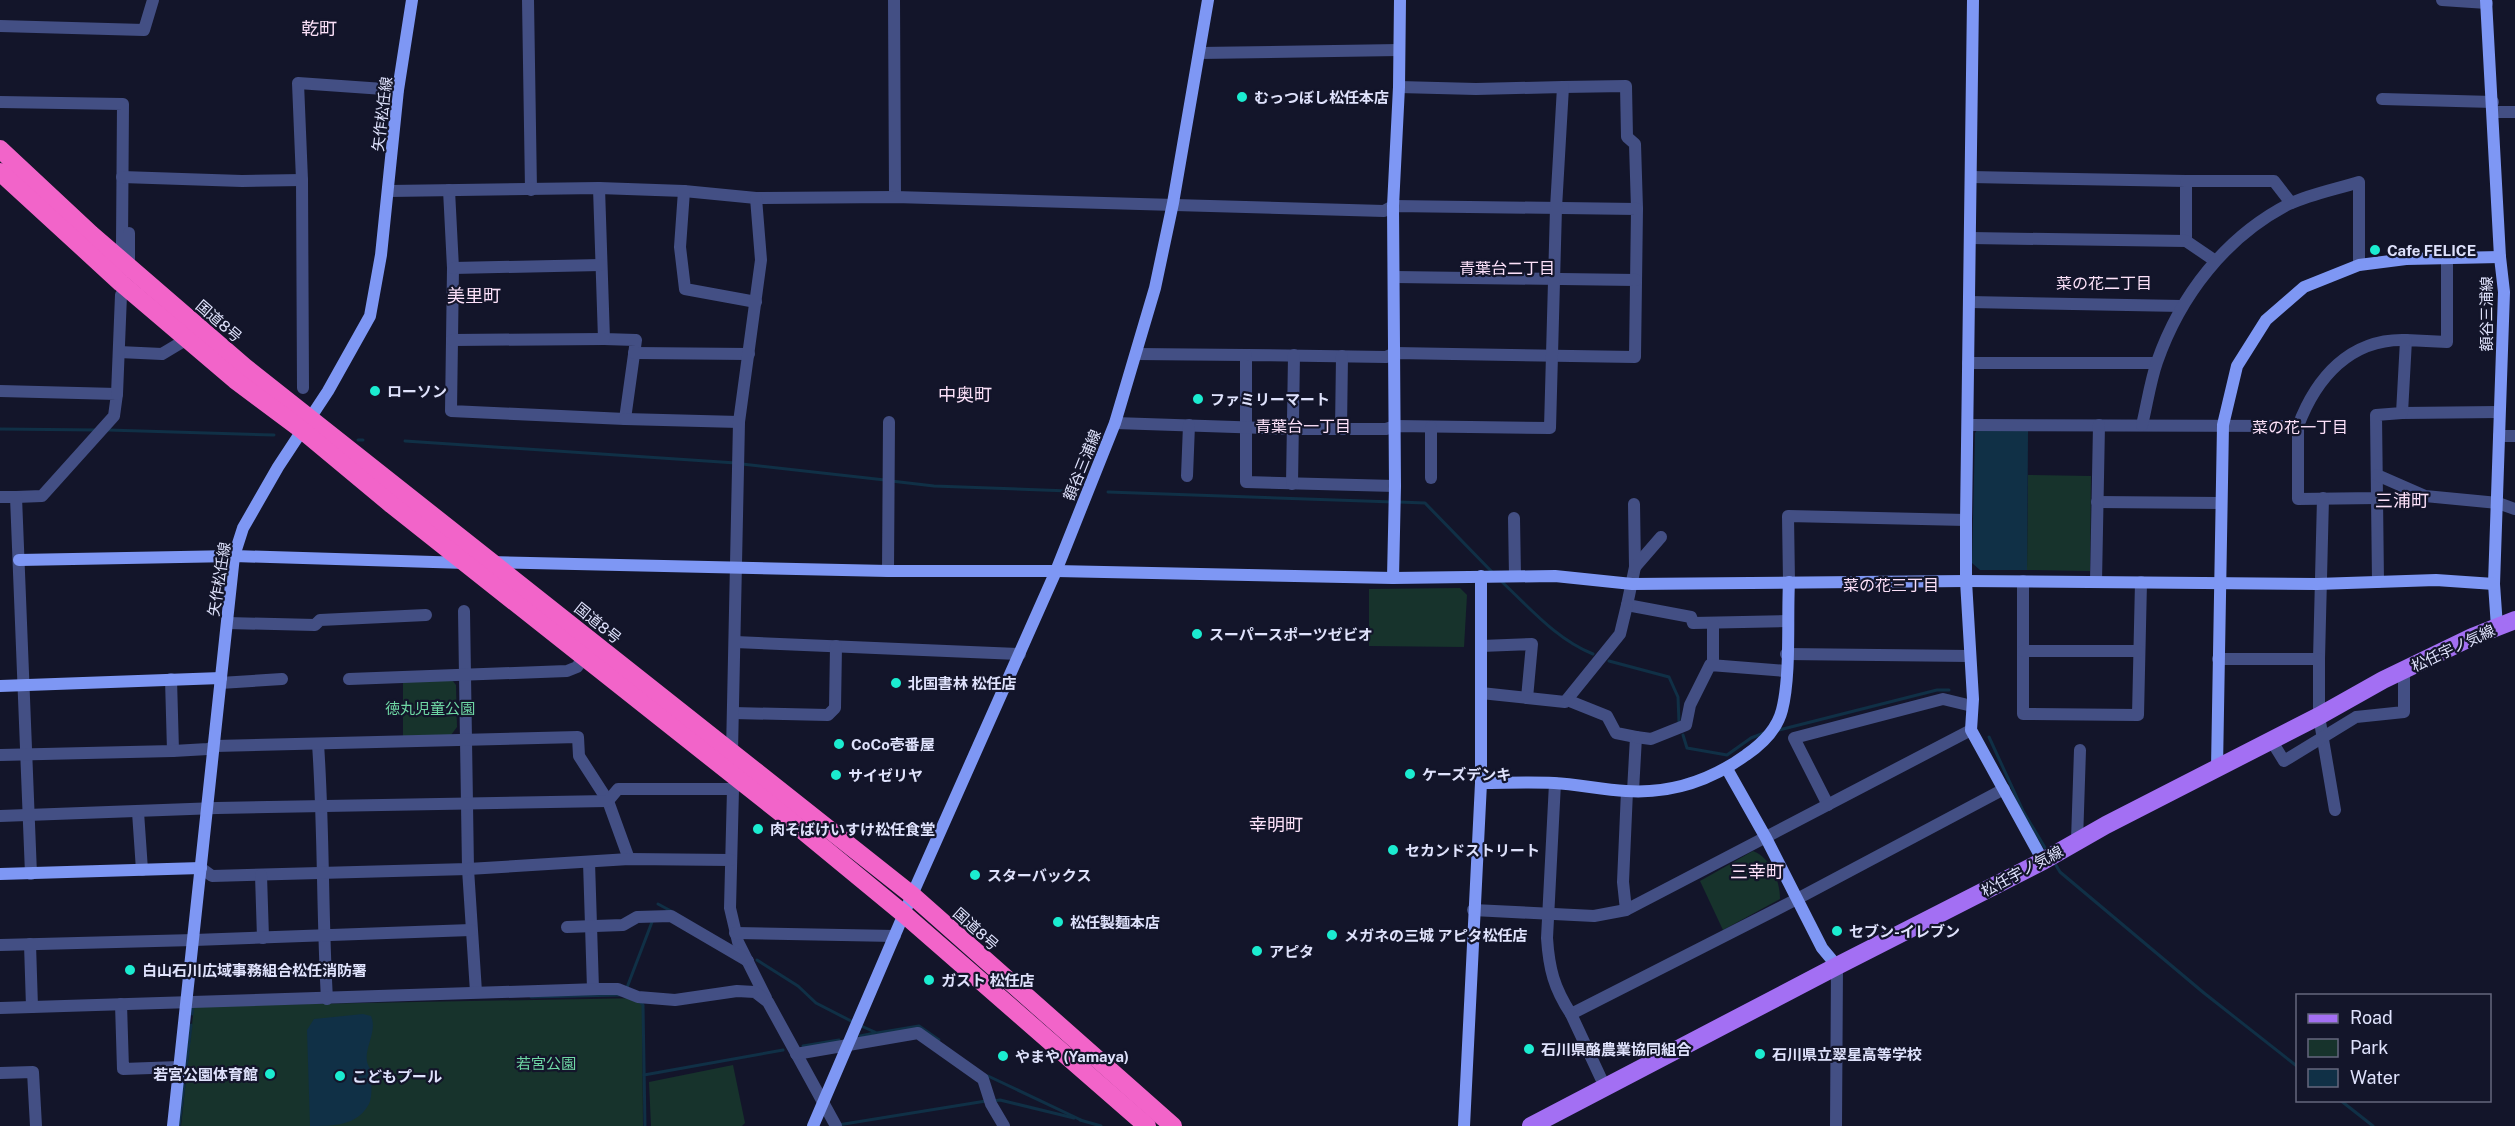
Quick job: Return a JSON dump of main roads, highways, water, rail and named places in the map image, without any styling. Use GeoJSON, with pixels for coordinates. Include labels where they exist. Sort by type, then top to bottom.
{"type":"FeatureCollection","features":[{"type":"Feature","properties":{"kind":"highway","name":"国道8号"},"geometry":{"type":"LineString","coordinates":[[0,149],[129,267],[465,563],[584,657],[737,784],[905,915],[1148,1126]]}},
{"type":"Feature","properties":{"kind":"highway","name":"国道8号"},"geometry":{"type":"LineString","coordinates":[[0,172],[121,283],[235,380],[306,424],[490,562],[912,895],[1173,1126]]}},
{"type":"Feature","properties":{"kind":"main road","name":"松任宇ノ気線"},"geometry":{"type":"LineString","coordinates":[[1531,1126],[2049,858],[2404,670],[2515,621]]}},
{"type":"Feature","properties":{"kind":"water"},"geometry":{"type":"Polygon","coordinates":[[[1978,429],[2028,430],[2027,570],[1980,570],[1972,563],[1975,433],[1978,429]]]}},
{"type":"Feature","properties":{"kind":"water","name":"こどもプール"},"geometry":{"type":"Polygon","coordinates":[[[363,1014],[371,1016],[373,1023],[367,1051],[371,1070],[369,1104],[358,1117],[351,1121],[336,1125],[310,1126],[307,1030],[314,1019],[363,1014]]]}},
{"type":"Feature","properties":{"kind":"waterway"},"geometry":{"type":"LineString","coordinates":[[0,429],[96,430]]}},
{"type":"Feature","properties":{"kind":"waterway"},"geometry":{"type":"LineString","coordinates":[[108,430],[274,435]]}},
{"type":"Feature","properties":{"kind":"waterway"},"geometry":{"type":"LineString","coordinates":[[358,440],[363,440]]}},
{"type":"Feature","properties":{"kind":"waterway"},"geometry":{"type":"LineString","coordinates":[[405,441],[736,463]]}},
{"type":"Feature","properties":{"kind":"waterway"},"geometry":{"type":"LineString","coordinates":[[742,464],[885,480]]}},
{"type":"Feature","properties":{"kind":"waterway"},"geometry":{"type":"LineString","coordinates":[[891,481],[934,486],[1069,491]]}},
{"type":"Feature","properties":{"kind":"waterway"},"geometry":{"type":"LineString","coordinates":[[1108,492],[1393,502]]}},
{"type":"Feature","properties":{"kind":"waterway"},"geometry":{"type":"LineString","coordinates":[[1399,502],[1425,503],[1492,572]]}},
{"type":"Feature","properties":{"kind":"waterway"},"geometry":{"type":"LineString","coordinates":[[1501,581],[1555,631],[1593,654]]}},
{"type":"Feature","properties":{"kind":"waterway"},"geometry":{"type":"LineString","coordinates":[[1609,661],[1669,677],[1678,697],[1679,723]]}},
{"type":"Feature","properties":{"kind":"waterway"},"geometry":{"type":"LineString","coordinates":[[1779,730],[1937,690],[1949,690]]}},
{"type":"Feature","properties":{"kind":"waterway"},"geometry":{"type":"LineString","coordinates":[[1683,735],[1687,748],[1727,755],[1751,738],[1764,733]]}},
{"type":"Feature","properties":{"kind":"waterway"},"geometry":{"type":"LineString","coordinates":[[1989,737],[2023,811],[2047,851]]}},
{"type":"Feature","properties":{"kind":"waterway"},"geometry":{"type":"LineString","coordinates":[[2054,862],[2060,872],[2204,993],[2296,1065]]}},
{"type":"Feature","properties":{"kind":"waterway"},"geometry":{"type":"LineString","coordinates":[[658,904],[671,911]]}},
{"type":"Feature","properties":{"kind":"waterway"},"geometry":{"type":"LineString","coordinates":[[626,990],[652,922]]}},
{"type":"Feature","properties":{"kind":"waterway"},"geometry":{"type":"LineString","coordinates":[[757,960],[798,986],[816,1003],[853,1022]]}},
{"type":"Feature","properties":{"kind":"waterway"},"geometry":{"type":"LineString","coordinates":[[531,997],[620,995]]}},
{"type":"Feature","properties":{"kind":"waterway"},"geometry":{"type":"LineString","coordinates":[[639,1001],[643,1005],[645,1126]]}},
{"type":"Feature","properties":{"kind":"waterway"},"geometry":{"type":"LineString","coordinates":[[192,1014],[193,1005]]}},
{"type":"Feature","properties":{"kind":"waterway"},"geometry":{"type":"LineString","coordinates":[[186,1067],[191,1025]]}},
{"type":"Feature","properties":{"kind":"waterway"},"geometry":{"type":"LineString","coordinates":[[859,1025],[877,1033],[919,1026],[939,1040]]}},
{"type":"Feature","properties":{"kind":"waterway"},"geometry":{"type":"LineString","coordinates":[[860,1036],[875,1033]]}},
{"type":"Feature","properties":{"kind":"waterway"},"geometry":{"type":"LineString","coordinates":[[803,1046],[839,1040]]}},
{"type":"Feature","properties":{"kind":"waterway"},"geometry":{"type":"LineString","coordinates":[[644,1075],[783,1050]]}},
{"type":"Feature","properties":{"kind":"waterway"},"geometry":{"type":"LineString","coordinates":[[988,1076],[1081,1120]]}},
{"type":"Feature","properties":{"kind":"waterway"},"geometry":{"type":"LineString","coordinates":[[179,1126],[184,1085]]}},
{"type":"Feature","properties":{"kind":"waterway"},"geometry":{"type":"LineString","coordinates":[[993,1101],[1000,1100],[1074,1118]]}},
{"type":"Feature","properties":{"kind":"waterway"},"geometry":{"type":"LineString","coordinates":[[838,1125],[986,1101]]}},
{"type":"Feature","properties":{"kind":"waterway"},"geometry":{"type":"LineString","coordinates":[[2343,1102],[2373,1126]]}},
{"type":"Feature","properties":{"kind":"waterway"},"geometry":{"type":"LineString","coordinates":[[1080,1120],[1101,1126]]}},
{"type":"Feature","properties":{"kind":"place","name":"むっつぼし松任本店"},"geometry":{"type":"Point","coordinates":[1242,97]}},
{"type":"Feature","properties":{"kind":"place","name":"Cafe FELICE"},"geometry":{"type":"Point","coordinates":[2375,250]}},
{"type":"Feature","properties":{"kind":"place","name":"ローソン"},"geometry":{"type":"Point","coordinates":[375,391]}},
{"type":"Feature","properties":{"kind":"place","name":"ファミリーマート"},"geometry":{"type":"Point","coordinates":[1198,399]}},
{"type":"Feature","properties":{"kind":"place","name":"スーパースポーツゼビオ"},"geometry":{"type":"Point","coordinates":[1197,634]}},
{"type":"Feature","properties":{"kind":"place","name":"北国書林 松任店"},"geometry":{"type":"Point","coordinates":[896,683]}},
{"type":"Feature","properties":{"kind":"place","name":"CoCo壱番屋"},"geometry":{"type":"Point","coordinates":[839,744]}},
{"type":"Feature","properties":{"kind":"place","name":"ケーズデンキ"},"geometry":{"type":"Point","coordinates":[1410,774]}},
{"type":"Feature","properties":{"kind":"place","name":"サイゼリヤ"},"geometry":{"type":"Point","coordinates":[836,775]}},
{"type":"Feature","properties":{"kind":"place","name":"肉そばけいすけ松任食堂"},"geometry":{"type":"Point","coordinates":[758,829]}},
{"type":"Feature","properties":{"kind":"place","name":"セカンドストリート"},"geometry":{"type":"Point","coordinates":[1393,850]}},
{"type":"Feature","properties":{"kind":"place","name":"スターバックス"},"geometry":{"type":"Point","coordinates":[975,875]}},
{"type":"Feature","properties":{"kind":"place","name":"松任製麺本店"},"geometry":{"type":"Point","coordinates":[1058,922]}},
{"type":"Feature","properties":{"kind":"place","name":"セブン-イレブン"},"geometry":{"type":"Point","coordinates":[1837,931]}},
{"type":"Feature","properties":{"kind":"place","name":"メガネの三城 アピタ松任店"},"geometry":{"type":"Point","coordinates":[1332,935]}},
{"type":"Feature","properties":{"kind":"place","name":"アピタ"},"geometry":{"type":"Point","coordinates":[1257,951]}},
{"type":"Feature","properties":{"kind":"place","name":"白山石川広域事務組合松任消防署"},"geometry":{"type":"Point","coordinates":[130,970]}},
{"type":"Feature","properties":{"kind":"place","name":"ガスト 松任店"},"geometry":{"type":"Point","coordinates":[929,980]}},
{"type":"Feature","properties":{"kind":"place","name":"石川県酪農業協同組合"},"geometry":{"type":"Point","coordinates":[1529,1049]}},
{"type":"Feature","properties":{"kind":"place","name":"石川県立翠星高等学校"},"geometry":{"type":"Point","coordinates":[1760,1054]}},
{"type":"Feature","properties":{"kind":"place","name":"やまや (Yamaya)"},"geometry":{"type":"Point","coordinates":[1003,1056]}},
{"type":"Feature","properties":{"kind":"place","name":"若宮公園体育館"},"geometry":{"type":"Point","coordinates":[270,1074]}},
{"type":"Feature","properties":{"kind":"place","name":"こどもプール"},"geometry":{"type":"Point","coordinates":[340,1076]}},
{"type":"Feature","properties":{"kind":"district","name":"乾町"},"geometry":{"type":"Point","coordinates":[319,28]}},
{"type":"Feature","properties":{"kind":"district","name":"青葉台二丁目"},"geometry":{"type":"Point","coordinates":[1507,268]}},
{"type":"Feature","properties":{"kind":"district","name":"菜の花二丁目"},"geometry":{"type":"Point","coordinates":[2104,283]}},
{"type":"Feature","properties":{"kind":"district","name":"美里町"},"geometry":{"type":"Point","coordinates":[474,295]}},
{"type":"Feature","properties":{"kind":"district","name":"中奥町"},"geometry":{"type":"Point","coordinates":[965,394]}},
{"type":"Feature","properties":{"kind":"district","name":"青葉台一丁目"},"geometry":{"type":"Point","coordinates":[1303,426]}},
{"type":"Feature","properties":{"kind":"district","name":"菜の花一丁目"},"geometry":{"type":"Point","coordinates":[2300,427]}},
{"type":"Feature","properties":{"kind":"district","name":"三浦町"},"geometry":{"type":"Point","coordinates":[2402,500]}},
{"type":"Feature","properties":{"kind":"district","name":"菜の花三丁目"},"geometry":{"type":"Point","coordinates":[1891,585]}},
{"type":"Feature","properties":{"kind":"district","name":"幸明町"},"geometry":{"type":"Point","coordinates":[1276,824]}},
{"type":"Feature","properties":{"kind":"district","name":"三幸町"},"geometry":{"type":"Point","coordinates":[1757,871]}},
{"type":"Feature","properties":{"kind":"park label","name":"徳丸児童公園"},"geometry":{"type":"Point","coordinates":[430,708]}},
{"type":"Feature","properties":{"kind":"park label","name":"若宮公園"},"geometry":{"type":"Point","coordinates":[546,1063]}}]}
